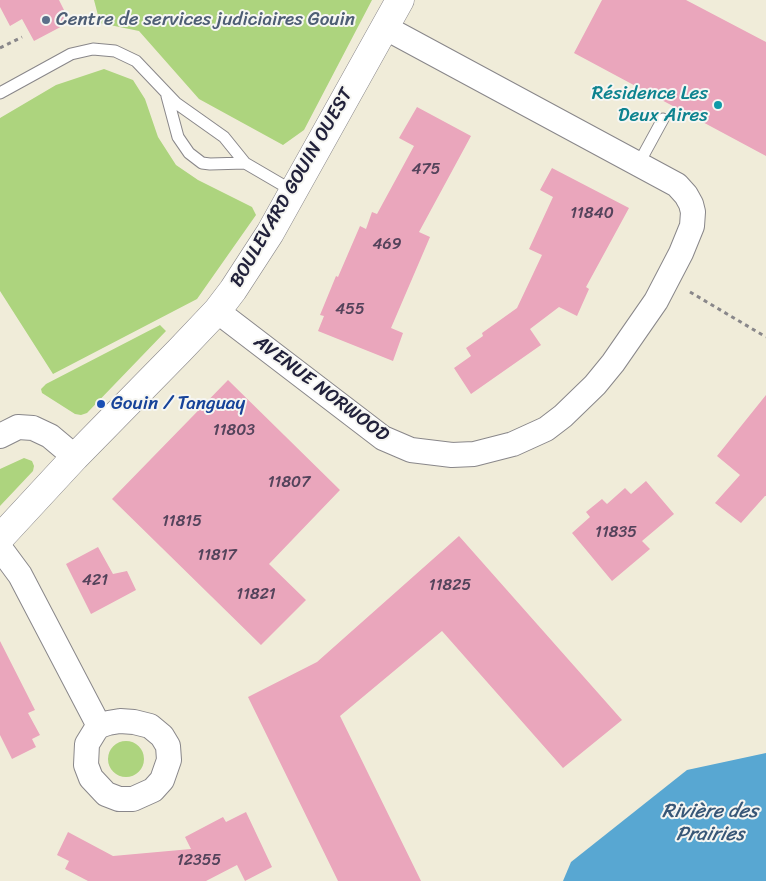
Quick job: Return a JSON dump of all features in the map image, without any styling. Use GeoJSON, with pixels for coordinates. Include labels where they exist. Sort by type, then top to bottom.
{"type":"FeatureCollection","features":[{"type":"Feature","properties":{"kind":"street","name":"BOULEVARD GOUIN OUEST"},"geometry":{"type":"LineString","coordinates":[[0,538],[75,457],[217,311],[256,256],[386,28],[400,0]]}},
{"type":"Feature","properties":{"kind":"street","name":"AVENUE NORWOOD"},"geometry":{"type":"LineString","coordinates":[[217,311],[383,438],[411,450],[452,455],[474,454],[513,444],[530,437],[552,424],[595,385],[626,346],[656,301],[687,241],[692,226],[693,212],[686,194],[667,178],[386,28]]}},
{"type":"Feature","properties":{"kind":"street"},"geometry":{"type":"LineString","coordinates":[[0,436],[18,427],[33,428],[50,436],[75,457]]}},
{"type":"Feature","properties":{"kind":"street"},"geometry":{"type":"LineString","coordinates":[[0,548],[20,576],[100,726]]}},
{"type":"Feature","properties":{"kind":"lane"},"geometry":{"type":"LineString","coordinates":[[0,93],[71,54],[92,49],[115,51],[136,61],[166,94],[192,117],[224,138],[245,163],[293,191]]}},
{"type":"Feature","properties":{"kind":"lane"},"geometry":{"type":"LineString","coordinates":[[166,94],[178,137],[188,153],[202,163],[245,163]]}},
{"type":"Feature","properties":{"kind":"lane"},"geometry":{"type":"LineString","coordinates":[[639,163],[663,119]]}},
{"type":"Feature","properties":{"kind":"path"},"geometry":{"type":"LineString","coordinates":[[0,48],[22,37]]}},
{"type":"Feature","properties":{"kind":"path"},"geometry":{"type":"LineString","coordinates":[[685,290],[766,337]]}},
{"type":"Feature","properties":{"kind":"green space"},"geometry":{"type":"Polygon","coordinates":[[[94,0],[372,0],[304,130],[283,145],[199,99],[139,31],[100,23],[94,0]]]}},
{"type":"Feature","properties":{"kind":"green space"},"geometry":{"type":"Polygon","coordinates":[[[104,69],[133,80],[145,99],[158,137],[176,165],[198,180],[252,207],[256,215],[197,299],[53,374],[0,291],[0,118],[56,85],[104,69]]]}},
{"type":"Feature","properties":{"kind":"green space"},"geometry":{"type":"Polygon","coordinates":[[[160,325],[166,331],[87,413],[75,414],[42,393],[41,389],[46,384],[160,325]]]}},
{"type":"Feature","properties":{"kind":"green space"},"geometry":{"type":"Polygon","coordinates":[[[24,458],[32,461],[33,471],[0,506],[0,469],[24,458]]]}},
{"type":"Feature","properties":{"kind":"green space"},"geometry":{"type":"Polygon","coordinates":[[[126,741],[139,746],[144,759],[139,772],[126,777],[113,772],[108,759],[113,746],[126,741]]]}},
{"type":"Feature","properties":{"kind":"water","name":"Rivière des Prairies"},"geometry":{"type":"Polygon","coordinates":[[[766,753],[766,881],[563,881],[571,862],[687,770],[766,753]]]}},
{"type":"Feature","properties":{"kind":"building","name":"Centre de services judiciaires Gouin"},"geometry":{"type":"Polygon","coordinates":[[[0,0],[59,0],[70,22],[34,41],[22,19],[10,26],[0,7],[0,0]]]}},
{"type":"Feature","properties":{"kind":"building","name":"Résidence Les Deux Aires"},"geometry":{"type":"Polygon","coordinates":[[[602,0],[686,0],[766,42],[766,156],[574,53],[602,0]]]}},
{"type":"Feature","properties":{"kind":"building"},"geometry":{"type":"Polygon","coordinates":[[[417,107],[471,136],[419,232],[430,237],[391,328],[403,333],[393,361],[318,331],[324,316],[320,315],[360,226],[366,229],[372,212],[377,214],[414,146],[399,138],[417,107]]]}},
{"type":"Feature","properties":{"kind":"building"},"geometry":{"type":"Polygon","coordinates":[[[552,168],[629,208],[586,287],[589,289],[577,316],[559,307],[530,329],[541,345],[471,394],[454,368],[471,356],[466,348],[483,336],[482,333],[517,308],[542,255],[529,249],[553,197],[540,190],[552,168]]]}},
{"type":"Feature","properties":{"kind":"building"},"geometry":{"type":"Polygon","coordinates":[[[228,380],[340,490],[269,564],[306,600],[261,645],[112,499],[228,380]]]}},
{"type":"Feature","properties":{"kind":"building"},"geometry":{"type":"Polygon","coordinates":[[[766,395],[766,496],[741,523],[715,503],[740,475],[717,456],[766,395]]]}},
{"type":"Feature","properties":{"kind":"building"},"geometry":{"type":"Polygon","coordinates":[[[646,481],[674,514],[642,541],[650,549],[612,581],[572,533],[590,517],[586,512],[602,499],[607,504],[625,488],[631,494],[646,481]]]}},
{"type":"Feature","properties":{"kind":"building"},"geometry":{"type":"Polygon","coordinates":[[[459,536],[622,720],[563,768],[442,631],[340,716],[421,881],[338,881],[248,697],[317,662],[459,536]]]}},
{"type":"Feature","properties":{"kind":"building"},"geometry":{"type":"Polygon","coordinates":[[[98,547],[113,574],[127,571],[136,590],[91,614],[66,564],[98,547]]]}},
{"type":"Feature","properties":{"kind":"building"},"geometry":{"type":"Polygon","coordinates":[[[0,641],[35,710],[28,713],[40,735],[32,739],[36,747],[12,759],[0,735],[0,641]]]}},
{"type":"Feature","properties":{"kind":"building"},"geometry":{"type":"Polygon","coordinates":[[[246,812],[272,867],[245,881],[237,865],[206,881],[88,881],[65,869],[69,861],[57,855],[68,832],[113,856],[191,849],[185,837],[223,817],[226,822],[246,812]]]}},
{"type":"Feature","properties":{"kind":"place","name":"Centre de services judiciaires Gouin"},"geometry":{"type":"Point","coordinates":[46,20]}},
{"type":"Feature","properties":{"kind":"place","name":"Résidence Les Deux Aires"},"geometry":{"type":"Point","coordinates":[718,105]}},
{"type":"Feature","properties":{"kind":"place","name":"Gouin / Tanguay"},"geometry":{"type":"Point","coordinates":[101,404]}}]}
